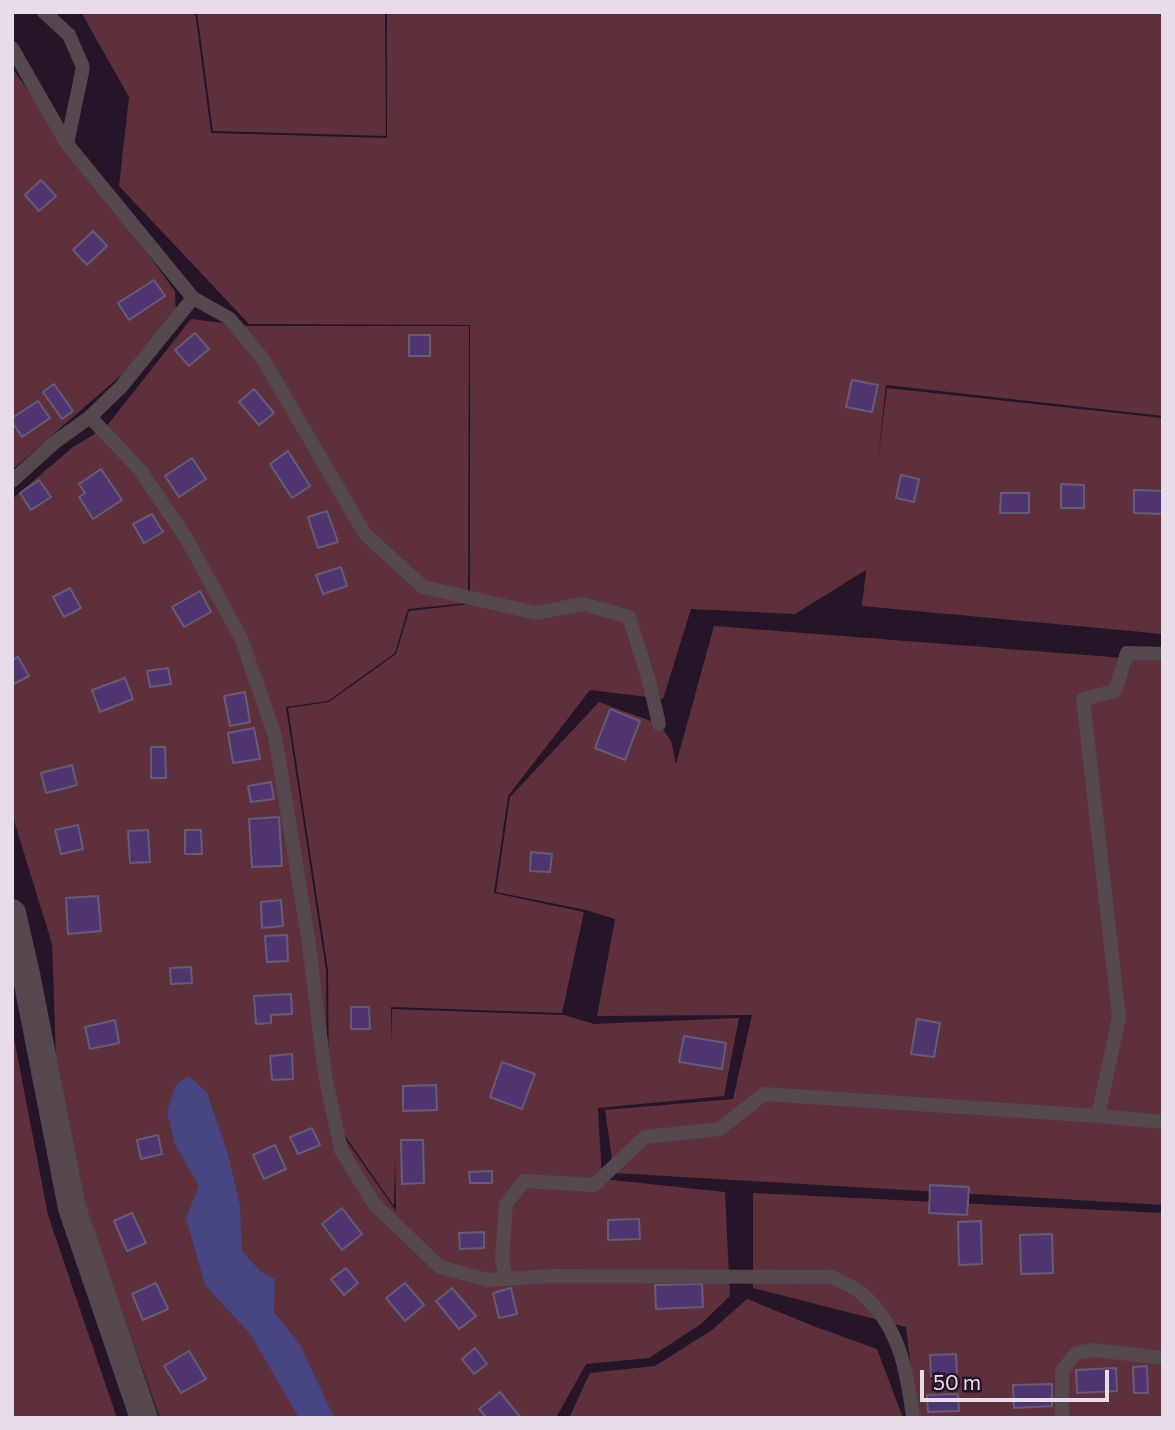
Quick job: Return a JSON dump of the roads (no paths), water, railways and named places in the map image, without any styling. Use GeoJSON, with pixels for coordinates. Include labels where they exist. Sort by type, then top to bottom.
{"type":"FeatureCollection","features":[{"type":"Feature","properties":{"kind":"street"},"geometry":{"type":"LineString","coordinates":[[12,913],[72,1208],[144,1418]]}},
{"type":"Feature","properties":{"kind":"lane"},"geometry":{"type":"LineString","coordinates":[[44,12],[69,35],[83,67],[67,144]]}},
{"type":"Feature","properties":{"kind":"lane"},"geometry":{"type":"LineString","coordinates":[[12,48],[67,144],[193,298],[229,318],[263,359],[365,534],[423,587],[536,613],[583,604],[629,617],[659,724]]}},
{"type":"Feature","properties":{"kind":"lane"},"geometry":{"type":"LineString","coordinates":[[12,481],[55,442],[90,417],[121,387],[193,298]]}},
{"type":"Feature","properties":{"kind":"lane"},"geometry":{"type":"LineString","coordinates":[[90,417],[139,470],[186,538],[241,638],[275,736],[308,937],[325,1075],[341,1150],[374,1204],[440,1267],[488,1280],[551,1276],[832,1277],[859,1291],[883,1316],[900,1348],[914,1418]]}},
{"type":"Feature","properties":{"kind":"lane"},"geometry":{"type":"LineString","coordinates":[[1098,1116],[1119,1017],[1083,699],[1115,691],[1127,653],[1163,654]]}},
{"type":"Feature","properties":{"kind":"lane"},"geometry":{"type":"LineString","coordinates":[[506,1279],[502,1258],[506,1204],[524,1181],[594,1185],[646,1136],[720,1129],[764,1094],[1163,1122]]}},
{"type":"Feature","properties":{"kind":"lane"},"geometry":{"type":"LineString","coordinates":[[1062,1418],[1062,1371],[1076,1353],[1094,1350],[1163,1358]]}}]}
